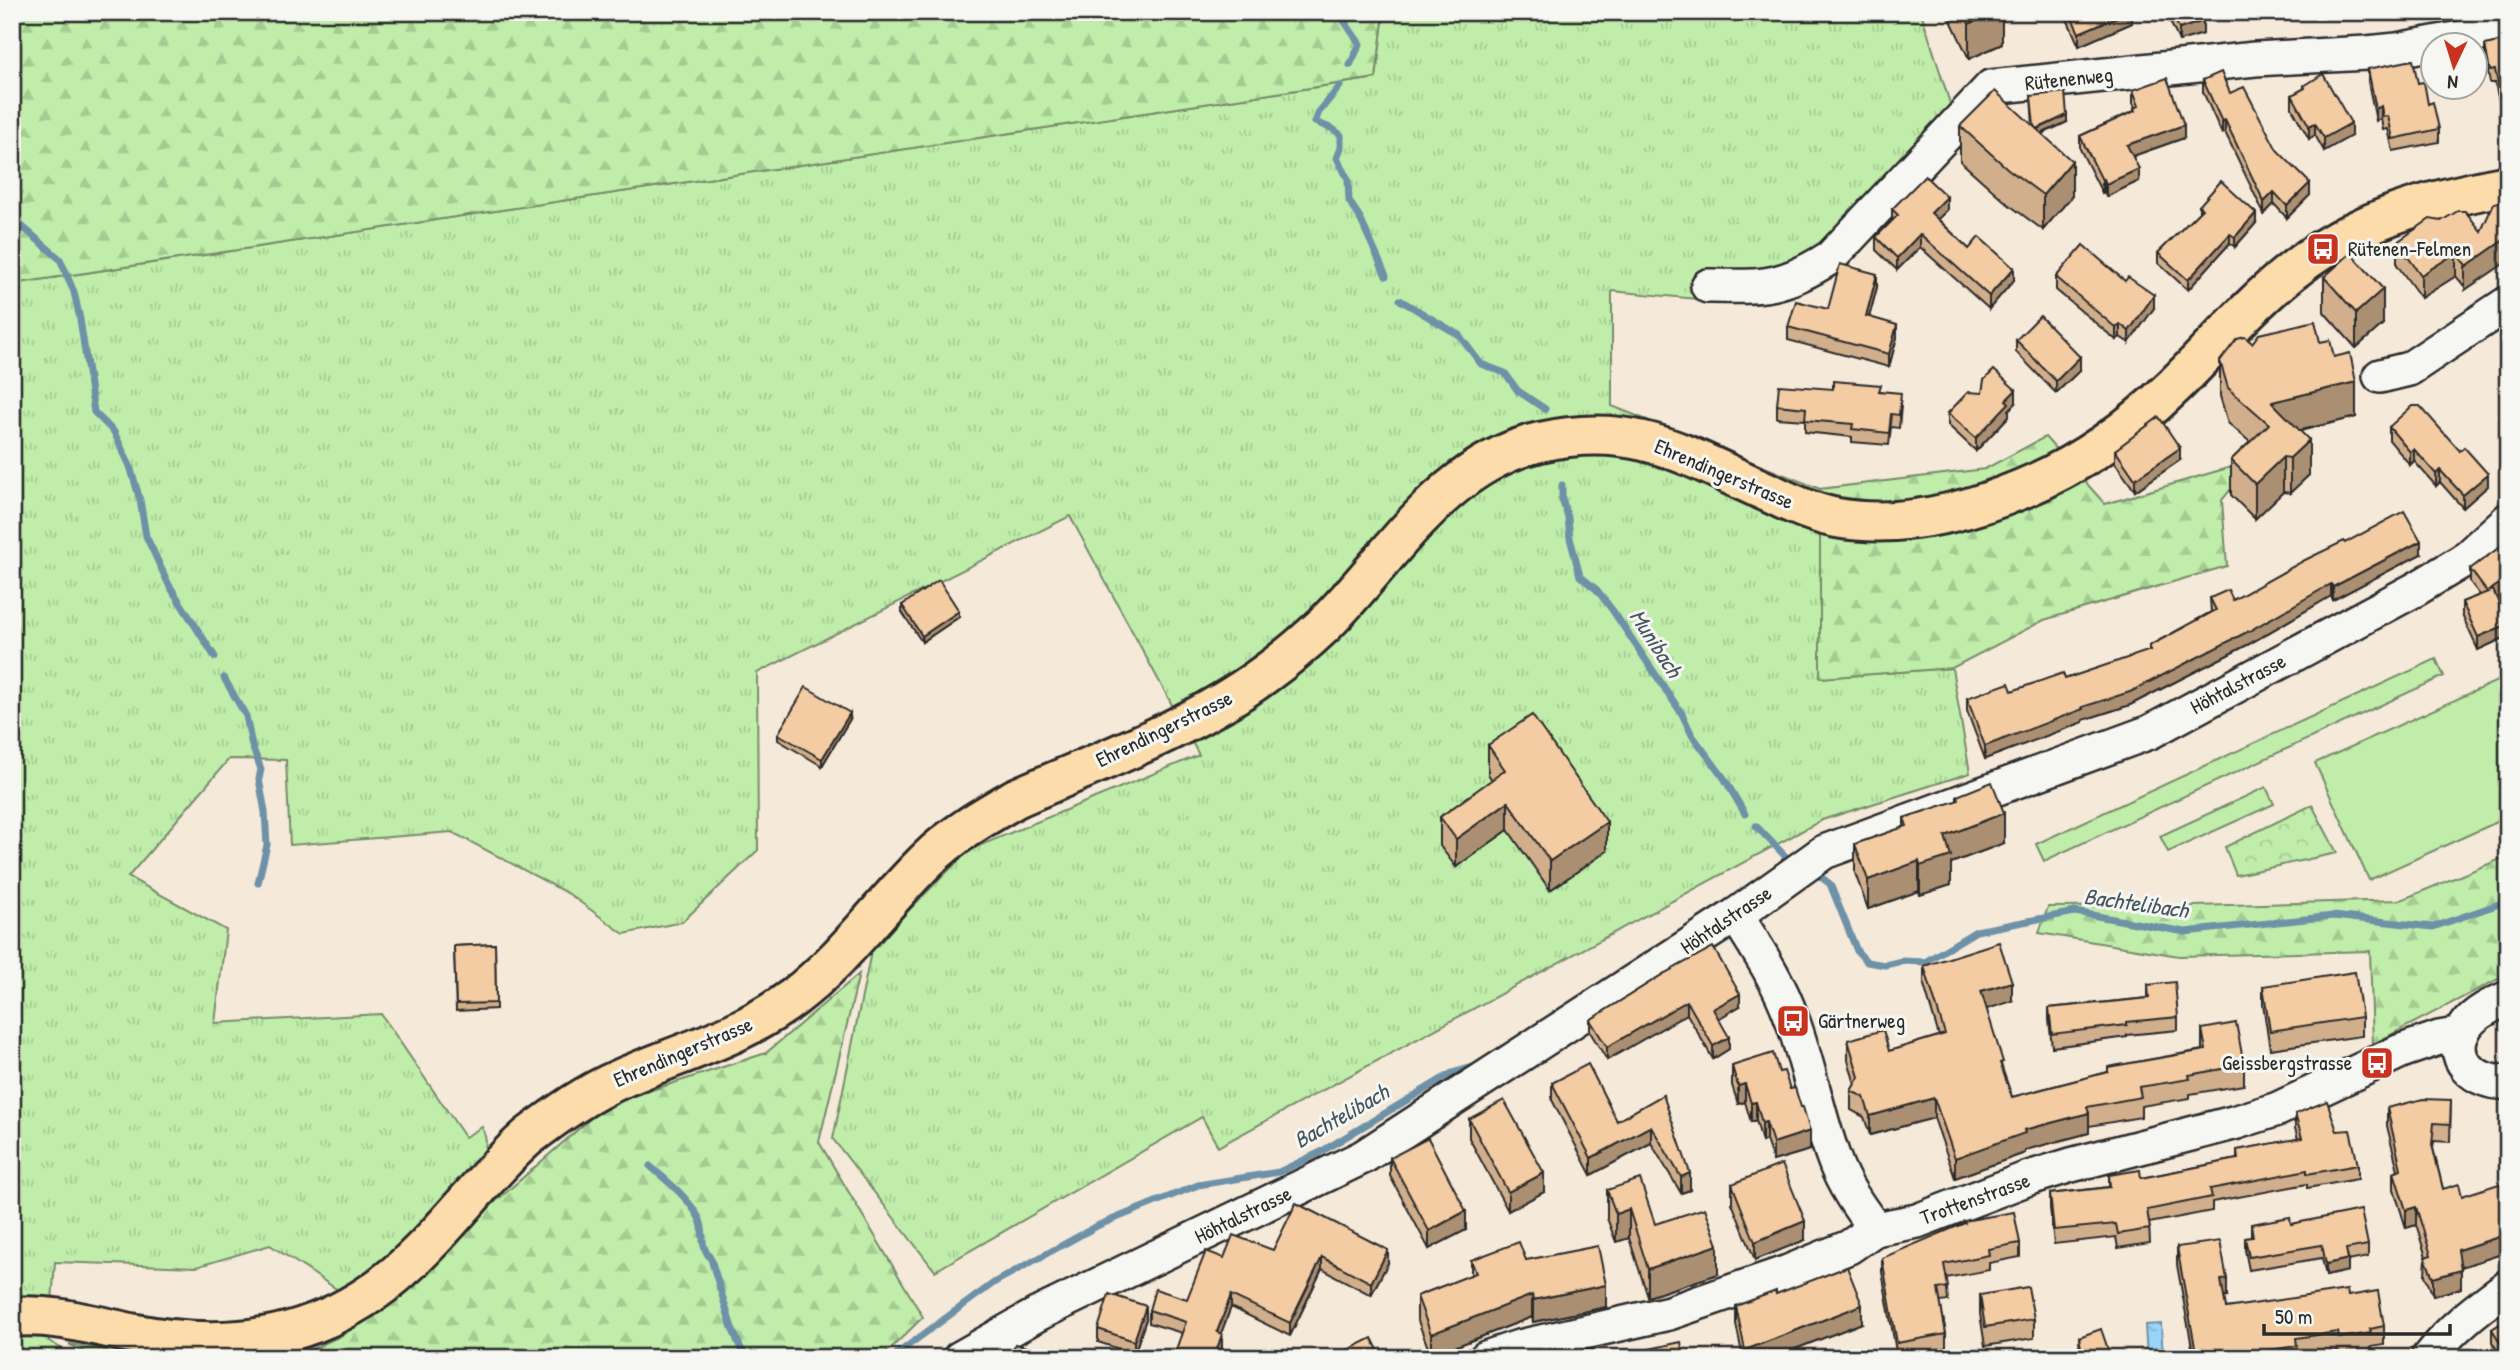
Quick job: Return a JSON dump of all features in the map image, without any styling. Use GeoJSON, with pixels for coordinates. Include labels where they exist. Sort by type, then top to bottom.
{"type":"FeatureCollection","features":[{"type":"Feature","properties":{"kind":"main road","name":"Ehrendingerstrasse"},"geometry":{"type":"LineString","coordinates":[[12,1317],[76,1321],[176,1340],[222,1342],[267,1336],[302,1327],[369,1296],[409,1265],[516,1147],[546,1123],[590,1093],[727,1037],[794,997],[820,974],[929,858],[988,814],[1016,798],[1195,717],[1265,674],[1327,622],[1427,509],[1476,469],[1507,453],[1536,442],[1593,434],[1614,435],[1659,443],[1795,505],[1835,517],[1892,521],[1924,519],[1971,508],[2025,488],[2064,468],[2139,418],[2174,387],[2258,299],[2323,249],[2358,229],[2398,212],[2447,197],[2508,185]]}},
{"type":"Feature","properties":{"kind":"street","name":"Rütenenweg"},"geometry":{"type":"LineString","coordinates":[[1708,286],[1772,285],[1804,274],[1831,257],[1991,87],[2255,59],[2377,52],[2508,29]]}},
{"type":"Feature","properties":{"kind":"street"},"geometry":{"type":"LineString","coordinates":[[2380,376],[2409,369],[2508,303]]}},
{"type":"Feature","properties":{"kind":"street","name":"Höhtalstrasse"},"geometry":{"type":"LineString","coordinates":[[960,1358],[1047,1310],[1363,1157],[1736,915],[1824,852],[2150,732],[2464,561],[2508,520]]}},
{"type":"Feature","properties":{"kind":"street"},"geometry":{"type":"LineString","coordinates":[[1736,915],[1783,994],[1834,1160],[1859,1208],[1875,1229]]}},
{"type":"Feature","properties":{"kind":"street"},"geometry":{"type":"LineString","coordinates":[[2508,998],[2470,1021],[2462,1034],[2460,1051],[2469,1071],[2490,1083],[2508,1082]]}},
{"type":"Feature","properties":{"kind":"street","name":"Trottenstrasse"},"geometry":{"type":"LineString","coordinates":[[1486,1358],[1669,1313],[1788,1272],[1849,1247],[1875,1229],[1917,1221],[2026,1179],[2071,1165],[2278,1110],[2401,1051],[2439,1038],[2462,1034]]}},
{"type":"Feature","properties":{"kind":"street"},"geometry":{"type":"LineString","coordinates":[[2428,1358],[2442,1339],[2471,1312],[2508,1286]]}},
{"type":"Feature","properties":{"kind":"green space"},"geometry":{"type":"Polygon","coordinates":[[[12,12],[1384,12],[1376,78],[12,284],[12,12]]]}},
{"type":"Feature","properties":{"kind":"green space"},"geometry":{"type":"Polygon","coordinates":[[[1384,12],[1921,12],[1960,135],[1842,268],[1752,304],[1612,291],[1612,406],[1820,489],[1820,678],[1952,668],[1970,773],[1822,820],[1218,1147],[1202,1117],[935,1271],[833,1139],[872,947],[969,850],[1199,755],[1070,516],[757,673],[758,850],[682,922],[624,934],[569,894],[452,832],[290,845],[286,760],[229,759],[128,877],[226,930],[215,1023],[381,1014],[465,1137],[482,1127],[486,1141],[484,1152],[409,1239],[378,1266],[338,1290],[270,1245],[196,1267],[55,1262],[49,1341],[77,1358],[12,1358],[12,284],[1376,78],[1384,12]]]}},
{"type":"Feature","properties":{"kind":"green space"},"geometry":{"type":"Polygon","coordinates":[[[2045,437],[2105,504],[2255,460],[2222,500],[2227,566],[2044,620],[1952,668],[1820,678],[1820,489],[1985,469],[2045,437]]]}},
{"type":"Feature","properties":{"kind":"green space"},"geometry":{"type":"Polygon","coordinates":[[[2436,659],[2444,676],[2044,861],[2036,844],[2436,659]]]}},
{"type":"Feature","properties":{"kind":"green space"},"geometry":{"type":"Polygon","coordinates":[[[2508,676],[2508,817],[2369,880],[2315,763],[2508,676]]]}},
{"type":"Feature","properties":{"kind":"green space"},"geometry":{"type":"Polygon","coordinates":[[[2266,787],[2274,804],[2168,852],[2160,836],[2266,787]]]}},
{"type":"Feature","properties":{"kind":"green space"},"geometry":{"type":"Polygon","coordinates":[[[2312,805],[2337,853],[2236,875],[2225,847],[2312,805]]]}},
{"type":"Feature","properties":{"kind":"green space"},"geometry":{"type":"Polygon","coordinates":[[[2508,856],[2508,974],[2373,1044],[2370,951],[2179,956],[2039,933],[2048,907],[2401,900],[2508,856]]]}},
{"type":"Feature","properties":{"kind":"green space"},"geometry":{"type":"Polygon","coordinates":[[[859,974],[819,1142],[923,1317],[881,1358],[293,1358],[343,1335],[606,1105],[766,1053],[859,974]]]}},
{"type":"Feature","properties":{"kind":"green space"},"geometry":{"type":"Polygon","coordinates":[[[69,1344],[163,1358],[95,1358],[69,1344]]]}},
{"type":"Feature","properties":{"kind":"water"},"geometry":{"type":"Polygon","coordinates":[[[2161,1324],[2163,1358],[2147,1358],[2145,1325],[2161,1324]]]}},
{"type":"Feature","properties":{"kind":"building"},"geometry":{"type":"Polygon","coordinates":[[[1964,12],[1995,12],[1969,24],[1964,12]]]}},
{"type":"Feature","properties":{"kind":"building"},"geometry":{"type":"Polygon","coordinates":[[[2069,12],[2128,12],[2079,33],[2069,12]]]}},
{"type":"Feature","properties":{"kind":"building"},"geometry":{"type":"Polygon","coordinates":[[[2172,12],[2200,12],[2203,21],[2179,29],[2172,12]]]}},
{"type":"Feature","properties":{"kind":"building"},"geometry":{"type":"Polygon","coordinates":[[[2508,40],[2508,106],[2504,92],[2500,93],[2495,70],[2490,71],[2488,44],[2508,40]]]}},
{"type":"Feature","properties":{"kind":"building"},"geometry":{"type":"Polygon","coordinates":[[[2413,60],[2418,83],[2418,102],[2433,102],[2439,129],[2393,139],[2388,116],[2383,117],[2381,106],[2376,109],[2368,69],[2413,60]]]}},
{"type":"Feature","properties":{"kind":"building"},"geometry":{"type":"Polygon","coordinates":[[[2221,72],[2230,93],[2244,87],[2277,150],[2310,183],[2287,206],[2274,192],[2264,202],[2225,120],[2222,122],[2203,80],[2221,72]]]}},
{"type":"Feature","properties":{"kind":"building"},"geometry":{"type":"Polygon","coordinates":[[[2323,74],[2351,123],[2324,138],[2315,123],[2309,126],[2292,95],[2323,74]]]}},
{"type":"Feature","properties":{"kind":"building"},"geometry":{"type":"Polygon","coordinates":[[[2167,78],[2184,125],[2127,145],[2139,169],[2106,184],[2080,136],[2135,111],[2134,108],[2139,106],[2133,90],[2167,78]]]}},
{"type":"Feature","properties":{"kind":"building"},"geometry":{"type":"Polygon","coordinates":[[[1995,91],[2072,161],[2043,195],[2008,169],[1960,126],[1995,91]]]}},
{"type":"Feature","properties":{"kind":"building"},"geometry":{"type":"Polygon","coordinates":[[[2065,92],[2067,115],[2037,129],[2034,126],[2031,96],[2065,92]]]}},
{"type":"Feature","properties":{"kind":"building"},"geometry":{"type":"Polygon","coordinates":[[[1925,176],[1947,197],[1931,213],[1969,249],[1979,237],[2014,268],[1989,296],[1920,234],[1897,258],[1876,237],[1898,215],[1892,209],[1925,176]]]}},
{"type":"Feature","properties":{"kind":"building"},"geometry":{"type":"Polygon","coordinates":[[[2221,181],[2256,213],[2235,237],[2230,234],[2188,280],[2158,253],[2202,209],[2199,206],[2221,181]]]}},
{"type":"Feature","properties":{"kind":"building"},"geometry":{"type":"Polygon","coordinates":[[[2508,200],[2508,237],[2465,267],[2456,253],[2421,275],[2397,242],[2430,219],[2441,221],[2458,211],[2465,211],[2481,231],[2494,203],[2508,200]]]}},
{"type":"Feature","properties":{"kind":"building"},"geometry":{"type":"Polygon","coordinates":[[[2083,245],[2125,281],[2128,277],[2154,295],[2129,331],[2120,324],[2116,328],[2056,277],[2083,245]]]}},
{"type":"Feature","properties":{"kind":"building"},"geometry":{"type":"Polygon","coordinates":[[[2351,253],[2383,289],[2356,313],[2324,277],[2351,253]]]}},
{"type":"Feature","properties":{"kind":"building"},"geometry":{"type":"Polygon","coordinates":[[[1840,264],[1877,274],[1866,316],[1897,325],[1889,354],[1788,327],[1796,301],[1828,309],[1840,264]]]}},
{"type":"Feature","properties":{"kind":"building"},"geometry":{"type":"Polygon","coordinates":[[[2040,316],[2080,357],[2056,381],[2016,340],[2040,316]]]}},
{"type":"Feature","properties":{"kind":"building"},"geometry":{"type":"Polygon","coordinates":[[[2315,321],[2320,342],[2330,340],[2334,357],[2350,353],[2356,382],[2272,402],[2309,440],[2290,458],[2283,457],[2255,484],[2231,460],[2269,424],[2228,388],[2220,361],[2237,339],[2245,337],[2252,343],[2259,334],[2315,321]]]}},
{"type":"Feature","properties":{"kind":"building"},"geometry":{"type":"Polygon","coordinates":[[[1994,370],[2016,390],[2006,400],[2009,403],[1976,438],[1948,413],[1968,392],[1982,393],[1984,380],[1994,370]]]}},
{"type":"Feature","properties":{"kind":"building"},"geometry":{"type":"Polygon","coordinates":[[[1833,381],[1881,385],[1879,391],[1901,393],[1899,415],[1891,414],[1889,433],[1852,429],[1853,424],[1805,420],[1806,408],[1777,405],[1779,385],[1833,389],[1833,381]]]}},
{"type":"Feature","properties":{"kind":"building"},"geometry":{"type":"Polygon","coordinates":[[[2412,406],[2420,406],[2460,451],[2464,447],[2488,474],[2463,495],[2440,470],[2436,474],[2414,449],[2410,452],[2389,427],[2412,406]]]}},
{"type":"Feature","properties":{"kind":"building"},"geometry":{"type":"Polygon","coordinates":[[[2159,417],[2180,448],[2135,479],[2115,450],[2159,417]]]}},
{"type":"Feature","properties":{"kind":"building"},"geometry":{"type":"Polygon","coordinates":[[[2404,511],[2421,541],[2333,587],[2331,584],[2249,631],[2130,692],[2082,707],[2083,709],[1985,746],[1967,698],[2009,683],[2012,691],[2063,673],[2065,679],[2151,650],[2149,646],[2216,610],[2210,598],[2228,590],[2233,600],[2305,560],[2344,541],[2345,543],[2404,511]]]}},
{"type":"Feature","properties":{"kind":"building"},"geometry":{"type":"Polygon","coordinates":[[[2508,541],[2508,578],[2487,592],[2470,569],[2508,541]]]}},
{"type":"Feature","properties":{"kind":"building"},"geometry":{"type":"Polygon","coordinates":[[[939,580],[959,611],[922,636],[902,605],[939,580]]]}},
{"type":"Feature","properties":{"kind":"building"},"geometry":{"type":"Polygon","coordinates":[[[2493,590],[2508,624],[2478,637],[2462,602],[2493,590]]]}},
{"type":"Feature","properties":{"kind":"building"},"geometry":{"type":"Polygon","coordinates":[[[806,687],[850,713],[822,759],[778,734],[806,687]]]}},
{"type":"Feature","properties":{"kind":"building"},"geometry":{"type":"Polygon","coordinates":[[[1532,715],[1607,822],[1550,861],[1508,802],[1456,839],[1440,817],[1505,770],[1488,745],[1532,715]]]}},
{"type":"Feature","properties":{"kind":"building"},"geometry":{"type":"Polygon","coordinates":[[[1992,782],[2004,813],[1945,836],[1951,856],[1920,866],[1919,861],[1868,880],[1855,844],[1907,826],[1904,818],[1959,800],[1957,796],[1992,782]]]}},
{"type":"Feature","properties":{"kind":"building"},"geometry":{"type":"Polygon","coordinates":[[[1999,942],[2012,982],[1981,991],[2012,1097],[2108,1072],[2108,1067],[2206,1050],[2202,1029],[2236,1023],[2244,1065],[2189,1075],[2190,1079],[2139,1087],[2141,1097],[2087,1107],[2089,1113],[2024,1130],[2025,1133],[1955,1158],[1934,1098],[1870,1116],[1864,1097],[1851,1091],[1859,1077],[1848,1040],[1883,1030],[1889,1051],[1945,1034],[1924,966],[1999,942]]]}},
{"type":"Feature","properties":{"kind":"building"},"geometry":{"type":"Polygon","coordinates":[[[495,944],[496,1003],[456,1004],[454,946],[495,944]]]}},
{"type":"Feature","properties":{"kind":"building"},"geometry":{"type":"Polygon","coordinates":[[[1713,947],[1740,994],[1713,1009],[1729,1037],[1713,1046],[1687,1001],[1607,1047],[1590,1020],[1665,973],[1713,947]]]}},
{"type":"Feature","properties":{"kind":"building"},"geometry":{"type":"Polygon","coordinates":[[[2355,972],[2362,1017],[2270,1031],[2263,986],[2355,972]]]}},
{"type":"Feature","properties":{"kind":"building"},"geometry":{"type":"Polygon","coordinates":[[[2175,982],[2178,1017],[2052,1034],[2049,1008],[2149,998],[2148,985],[2175,982]]]}},
{"type":"Feature","properties":{"kind":"building"},"geometry":{"type":"Polygon","coordinates":[[[1773,1053],[1779,1072],[1784,1071],[1790,1089],[1795,1088],[1810,1131],[1773,1143],[1766,1122],[1762,1123],[1756,1102],[1751,1103],[1745,1084],[1738,1086],[1732,1066],[1773,1053]]]}},
{"type":"Feature","properties":{"kind":"building"},"geometry":{"type":"Polygon","coordinates":[[[1588,1064],[1617,1121],[1663,1095],[1690,1173],[1681,1177],[1651,1126],[1591,1158],[1552,1083],[1588,1064]]]}},
{"type":"Feature","properties":{"kind":"building"},"geometry":{"type":"Polygon","coordinates":[[[2423,1099],[2451,1100],[2450,1124],[2434,1123],[2432,1145],[2443,1189],[2459,1184],[2462,1196],[2502,1183],[2508,1199],[2508,1234],[2458,1250],[2461,1270],[2433,1278],[2425,1257],[2431,1255],[2416,1207],[2406,1210],[2394,1172],[2401,1169],[2387,1108],[2423,1099]]]}},
{"type":"Feature","properties":{"kind":"building"},"geometry":{"type":"Polygon","coordinates":[[[1504,1100],[1544,1173],[1508,1192],[1469,1119],[1504,1100]]]}},
{"type":"Feature","properties":{"kind":"building"},"geometry":{"type":"Polygon","coordinates":[[[2327,1101],[2337,1131],[2350,1130],[2358,1165],[2307,1174],[2307,1170],[2210,1189],[2212,1197],[2147,1210],[2150,1229],[2118,1234],[2116,1224],[2054,1230],[2050,1194],[2110,1187],[2109,1175],[2140,1170],[2141,1178],[2238,1159],[2237,1150],[2302,1138],[2295,1114],[2327,1101]]]}},
{"type":"Feature","properties":{"kind":"building"},"geometry":{"type":"Polygon","coordinates":[[[1428,1138],[1466,1211],[1429,1231],[1390,1158],[1428,1138]]]}},
{"type":"Feature","properties":{"kind":"building"},"geometry":{"type":"Polygon","coordinates":[[[1782,1164],[1805,1221],[1755,1242],[1732,1184],[1782,1164]]]}},
{"type":"Feature","properties":{"kind":"building"},"geometry":{"type":"Polygon","coordinates":[[[1640,1179],[1655,1224],[1705,1208],[1718,1245],[1648,1269],[1629,1209],[1616,1214],[1607,1190],[1640,1179]]]}},
{"type":"Feature","properties":{"kind":"building"},"geometry":{"type":"Polygon","coordinates":[[[1296,1203],[1388,1250],[1371,1283],[1322,1257],[1290,1323],[1231,1295],[1217,1332],[1222,1334],[1214,1358],[1180,1358],[1174,1355],[1186,1322],[1149,1310],[1155,1289],[1187,1299],[1206,1251],[1224,1258],[1233,1235],[1273,1250],[1296,1203]]]}},
{"type":"Feature","properties":{"kind":"building"},"geometry":{"type":"Polygon","coordinates":[[[2361,1210],[2368,1245],[2346,1249],[2348,1259],[2326,1264],[2322,1245],[2249,1257],[2245,1238],[2253,1237],[2251,1224],[2290,1217],[2291,1224],[2361,1210]]]}},
{"type":"Feature","properties":{"kind":"building"},"geometry":{"type":"Polygon","coordinates":[[[2014,1212],[2020,1243],[1988,1249],[1989,1255],[1944,1264],[1948,1287],[1938,1289],[1946,1334],[1897,1343],[1882,1258],[1965,1223],[1964,1221],[2014,1212]]]}},
{"type":"Feature","properties":{"kind":"building"},"geometry":{"type":"Polygon","coordinates":[[[2220,1241],[2227,1279],[2221,1280],[2226,1308],[2347,1290],[2348,1296],[2378,1291],[2384,1326],[2370,1329],[2371,1333],[2339,1338],[2338,1332],[2296,1338],[2297,1346],[2247,1353],[2248,1357],[2243,1358],[2197,1358],[2177,1247],[2220,1241]]]}},
{"type":"Feature","properties":{"kind":"building"},"geometry":{"type":"Polygon","coordinates":[[[1519,1242],[1526,1260],[1598,1246],[1606,1285],[1533,1300],[1532,1295],[1431,1334],[1417,1296],[1476,1273],[1471,1260],[1519,1242]]]}},
{"type":"Feature","properties":{"kind":"building"},"geometry":{"type":"Polygon","coordinates":[[[1847,1267],[1862,1305],[1745,1350],[1736,1306],[1847,1267]]]}},
{"type":"Feature","properties":{"kind":"building"},"geometry":{"type":"Polygon","coordinates":[[[2028,1287],[2034,1319],[1985,1327],[1980,1295],[2028,1287]]]}},
{"type":"Feature","properties":{"kind":"building"},"geometry":{"type":"Polygon","coordinates":[[[1109,1294],[1146,1306],[1134,1341],[1098,1329],[1109,1294]]]}},
{"type":"Feature","properties":{"kind":"building"},"geometry":{"type":"Polygon","coordinates":[[[2508,1319],[2508,1355],[2492,1329],[2508,1319]]]}},
{"type":"Feature","properties":{"kind":"building"},"geometry":{"type":"Polygon","coordinates":[[[2101,1329],[2111,1358],[2083,1358],[2079,1337],[2101,1329]]]}},
{"type":"Feature","properties":{"kind":"building"},"geometry":{"type":"Polygon","coordinates":[[[1372,1338],[1382,1358],[1360,1358],[1346,1351],[1372,1338]]]}},
{"type":"Feature","properties":{"kind":"building"},"geometry":{"type":"Polygon","coordinates":[[[1681,1342],[1684,1358],[1637,1358],[1636,1352],[1681,1342]]]}},
{"type":"Feature","properties":{"kind":"building"},"geometry":{"type":"Polygon","coordinates":[[[1015,1344],[1051,1354],[1050,1358],[1011,1358],[1015,1344]]]}},
{"type":"Feature","properties":{"kind":"waterway","name":"Munibach"},"geometry":{"type":"LineString","coordinates":[[1338,12],[1360,44],[1350,65]]}},
{"type":"Feature","properties":{"kind":"waterway","name":"Munibach"},"geometry":{"type":"LineString","coordinates":[[1340,86],[1319,112],[1315,122],[1341,135],[1341,148],[1337,158],[1348,179],[1349,201],[1359,216],[1386,276]]}},
{"type":"Feature","properties":{"kind":"waterway"},"geometry":{"type":"LineString","coordinates":[[17,222],[60,259],[74,292],[94,412],[114,432],[130,466],[140,500],[146,536],[169,585],[215,657]]}},
{"type":"Feature","properties":{"kind":"waterway","name":"Munibach"},"geometry":{"type":"LineString","coordinates":[[1400,300],[1459,335],[1481,364],[1505,373],[1518,391],[1545,409]]}},
{"type":"Feature","properties":{"kind":"waterway","name":"Munibach"},"geometry":{"type":"LineString","coordinates":[[1562,485],[1562,499],[1580,576],[1597,590],[1613,611],[1745,814]]}},
{"type":"Feature","properties":{"kind":"waterway"},"geometry":{"type":"LineString","coordinates":[[224,678],[246,716],[252,746],[261,769],[259,779],[267,845],[258,883]]}},
{"type":"Feature","properties":{"kind":"waterway","name":"Munibach"},"geometry":{"type":"LineString","coordinates":[[1756,826],[1788,859],[1783,862]]}},
{"type":"Feature","properties":{"kind":"waterway","name":"Bachtelibach"},"geometry":{"type":"LineString","coordinates":[[1817,874],[1830,884],[1857,951],[1867,962],[1885,965],[1902,961],[1925,962],[1976,931],[2075,912],[2185,932],[2333,916],[2433,927],[2508,901]]}},
{"type":"Feature","properties":{"kind":"waterway","name":"Bachtelibach"},"geometry":{"type":"LineString","coordinates":[[891,1358],[995,1282],[1099,1225],[1198,1185],[1279,1172],[1319,1153],[1452,1073],[1476,1066]]}},
{"type":"Feature","properties":{"kind":"waterway"},"geometry":{"type":"LineString","coordinates":[[650,1166],[671,1184],[699,1218],[704,1248],[711,1259],[732,1328],[748,1358]]}},
{"type":"Feature","properties":{"kind":"place","name":"Rütenen-Felmen"},"geometry":{"type":"Point","coordinates":[2323,249]}},
{"type":"Feature","properties":{"kind":"place","name":"Gärtnerweg"},"geometry":{"type":"Point","coordinates":[1793,1021]}},
{"type":"Feature","properties":{"kind":"place","name":"Geissbergstrasse"},"geometry":{"type":"Point","coordinates":[2377,1063]}}]}
